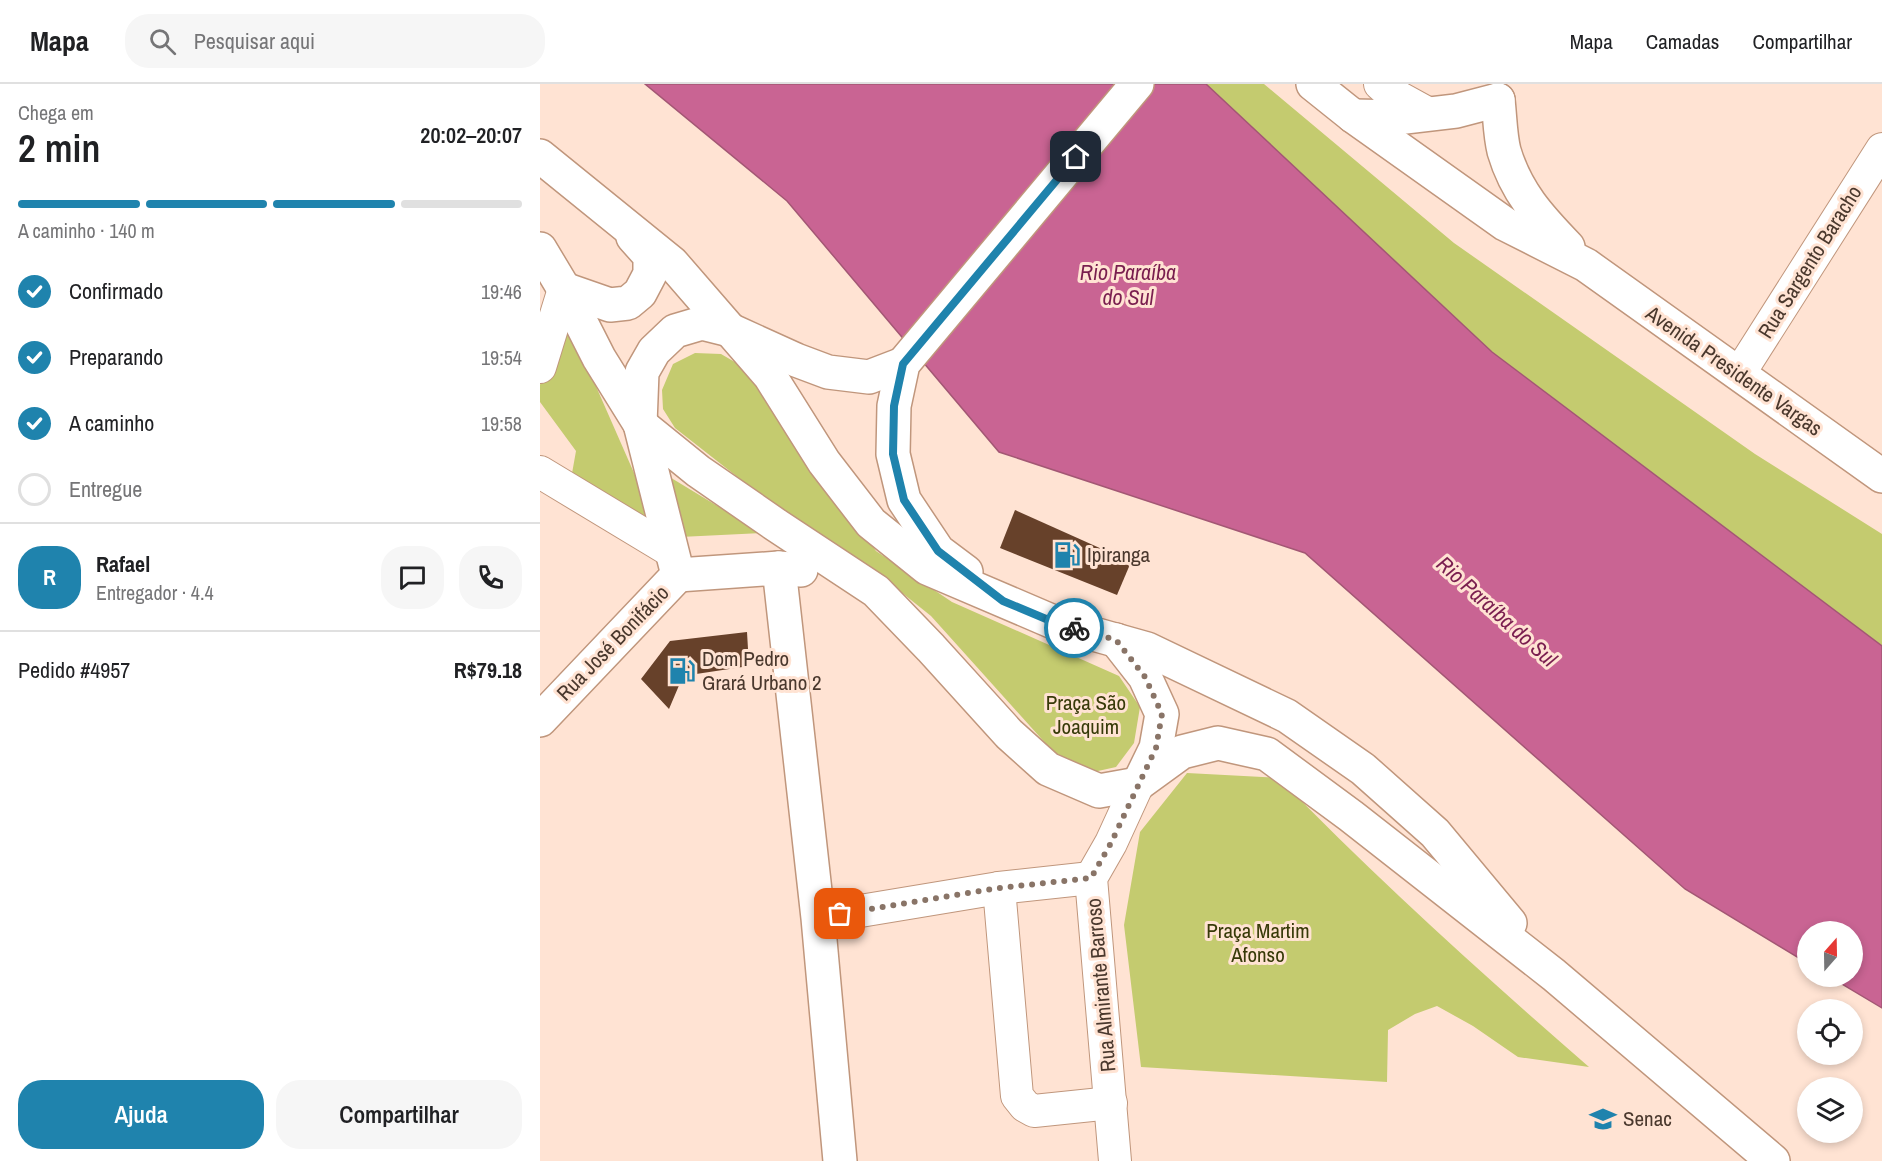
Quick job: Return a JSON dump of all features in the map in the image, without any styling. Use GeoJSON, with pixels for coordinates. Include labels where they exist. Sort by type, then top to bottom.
{"type":"FeatureCollection","features":[{"type":"Feature","properties":{"kind":"street"},"geometry":{"type":"LineString","coordinates":[[1003,601],[938,551],[904,500],[893,454],[894,406],[906,360],[1137,84]]}},
{"type":"Feature","properties":{"kind":"street","name":"Avenida Presidente Vargas"},"geometry":{"type":"LineString","coordinates":[[1313,84],[1353,116],[1505,224],[1586,265],[1882,476]]}},
{"type":"Feature","properties":{"kind":"street"},"geometry":{"type":"LineString","coordinates":[[1380,84],[1389,93],[1429,114]]}},
{"type":"Feature","properties":{"kind":"street"},"geometry":{"type":"LineString","coordinates":[[1353,116],[1405,117],[1456,111],[1505,92]]}},
{"type":"Feature","properties":{"kind":"street","name":"Avenida Presidente Vargas"},"geometry":{"type":"LineString","coordinates":[[1505,92],[1504,149],[1517,185],[1538,216],[1586,265]]}},
{"type":"Feature","properties":{"kind":"street","name":"Rua Sargento Baracho"},"geometry":{"type":"LineString","coordinates":[[1739,374],[1882,149]]}},
{"type":"Feature","properties":{"kind":"street"},"geometry":{"type":"LineString","coordinates":[[540,156],[672,263],[770,376],[824,462],[871,523],[927,568],[1058,624],[1147,649],[1287,716],[1363,768],[1435,833],[1554,975]]}},
{"type":"Feature","properties":{"kind":"street"},"geometry":{"type":"LineString","coordinates":[[564,289],[609,305],[628,303],[640,293],[651,274],[650,256],[603,206]]}},
{"type":"Feature","properties":{"kind":"street"},"geometry":{"type":"LineString","coordinates":[[540,249],[564,289],[599,358],[640,423],[698,471],[876,591],[1009,734],[1048,769],[1099,791],[1138,784],[1182,752],[1218,743],[1267,754],[1351,816],[1554,975],[1773,1161]]}},
{"type":"Feature","properties":{"kind":"street"},"geometry":{"type":"LineString","coordinates":[[540,367],[564,289]]}},
{"type":"Feature","properties":{"kind":"street"},"geometry":{"type":"LineString","coordinates":[[674,563],[640,423],[642,372],[654,351],[675,331],[702,323],[730,330],[828,372],[869,377],[906,360]]}},
{"type":"Feature","properties":{"kind":"street"},"geometry":{"type":"LineString","coordinates":[[540,472],[674,563],[850,574]]}},
{"type":"Feature","properties":{"kind":"street","name":"Rua José Bonifácio"},"geometry":{"type":"LineString","coordinates":[[540,720],[674,563]]}},
{"type":"Feature","properties":{"kind":"street"},"geometry":{"type":"LineString","coordinates":[[779,568],[818,918],[840,1161]]}},
{"type":"Feature","properties":{"kind":"street"},"geometry":{"type":"LineString","coordinates":[[1116,640],[1145,677],[1162,714],[1156,748],[1138,784]]}},
{"type":"Feature","properties":{"kind":"street","name":"Rua Almirante Barroso"},"geometry":{"type":"LineString","coordinates":[[1115,1161],[1091,878],[1111,843],[1138,784]]}},
{"type":"Feature","properties":{"kind":"street"},"geometry":{"type":"LineString","coordinates":[[818,918],[999,888],[1091,878]]}},
{"type":"Feature","properties":{"kind":"street"},"geometry":{"type":"LineString","coordinates":[[999,888],[1017,1096],[1025,1107],[1034,1111],[1111,1103]]}},
{"type":"Feature","properties":{"kind":"green space"},"geometry":{"type":"Polygon","coordinates":[[[1206,84],[1264,84],[1454,243],[1755,454],[1882,534],[1882,646],[1492,352],[1206,84]]]}},
{"type":"Feature","properties":{"kind":"green space"},"geometry":{"type":"Polygon","coordinates":[[[562,304],[566,318],[656,523],[571,479],[576,451],[540,402],[540,385],[562,304]]]}},
{"type":"Feature","properties":{"kind":"green space","name":"Praça São Joaquim"},"geometry":{"type":"Polygon","coordinates":[[[695,353],[721,354],[752,372],[876,551],[952,602],[1119,676],[1140,707],[1134,743],[1116,767],[1089,773],[1057,756],[931,616],[866,564],[763,497],[675,428],[663,409],[662,390],[673,364],[695,353]]]}},
{"type":"Feature","properties":{"kind":"green space"},"geometry":{"type":"Polygon","coordinates":[[[663,473],[762,533],[680,537],[663,473]]]}},
{"type":"Feature","properties":{"kind":"green space","name":"Praça Martim Afonso"},"geometry":{"type":"Polygon","coordinates":[[[1187,773],[1279,778],[1431,926],[1589,1067],[1518,1057],[1473,1026],[1437,1006],[1415,1014],[1388,1030],[1387,1082],[1141,1067],[1124,925],[1140,832],[1187,773]]]}},
{"type":"Feature","properties":{"kind":"water","name":"Rio Paraíba do Sul"},"geometry":{"type":"Polygon","coordinates":[[[645,84],[1206,84],[1492,352],[1882,646],[1882,1008],[1847,987],[1863,987],[1863,921],[1797,921],[1797,957],[1685,889],[1305,553],[999,452],[787,201],[645,84]]]}},
{"type":"Feature","properties":{"kind":"building","name":"Ipiranga"},"geometry":{"type":"Polygon","coordinates":[[[1015,510],[1131,562],[1117,595],[1000,548],[1015,510]]]}},
{"type":"Feature","properties":{"kind":"building","name":"Dom Pedro Grará Urbano 2"},"geometry":{"type":"Polygon","coordinates":[[[747,632],[749,666],[683,676],[669,709],[641,679],[670,641],[747,632]]]}},
{"type":"Feature","properties":{"kind":"way so far"},"geometry":{"type":"LineString","coordinates":[[840,914],[999,888],[1091,878],[1111,843],[1156,748],[1162,714],[1145,677],[1116,640],[1074,628]]}},
{"type":"Feature","properties":{"kind":"place","name":"Ipiranga"},"geometry":{"type":"Point","coordinates":[1067,555]}},
{"type":"Feature","properties":{"kind":"place","name":"Dom Pedro Grará Urbano 2"},"geometry":{"type":"Point","coordinates":[682,671]}},
{"type":"Feature","properties":{"kind":"place","name":"Senac"},"geometry":{"type":"Point","coordinates":[1603,1119]}},
{"type":"Feature","properties":{"kind":"route"},"geometry":{"type":"LineString","coordinates":[[1074,628],[1058,624],[1003,601],[938,551],[904,500],[893,454],[894,406],[903,364],[1076,157]]}}]}
